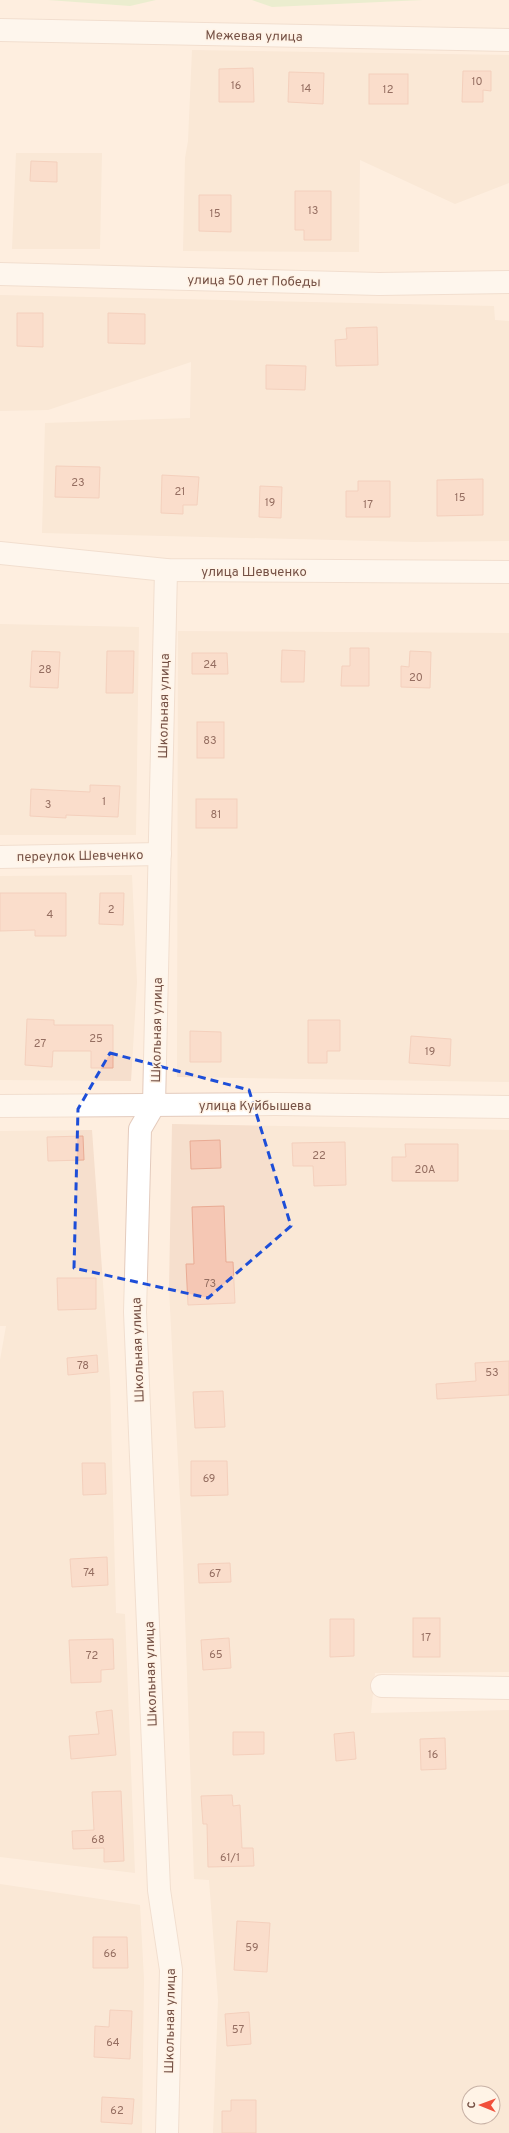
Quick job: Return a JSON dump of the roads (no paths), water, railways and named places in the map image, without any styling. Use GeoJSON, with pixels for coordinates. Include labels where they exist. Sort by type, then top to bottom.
{"type":"FeatureCollection","features":[{"type":"Feature","properties":{"kind":"street","name":"Межевая улица"},"geometry":{"type":"LineString","coordinates":[[0,30],[509,40]]}},
{"type":"Feature","properties":{"kind":"street","name":"улица 50 лет Победы"},"geometry":{"type":"LineString","coordinates":[[0,274],[379,284],[509,282]]}},
{"type":"Feature","properties":{"kind":"street","name":"улица Шевченко"},"geometry":{"type":"LineString","coordinates":[[0,552],[166,570],[509,572]]}},
{"type":"Feature","properties":{"kind":"street","name":"Школьная улица"},"geometry":{"type":"LineString","coordinates":[[166,570],[154,1105],[140,1129],[135,1312],[159,1890],[171,1970],[167,2133]]}},
{"type":"Feature","properties":{"kind":"street","name":"переулок Шевченко"},"geometry":{"type":"LineString","coordinates":[[0,857],[160,854]]}},
{"type":"Feature","properties":{"kind":"street","name":"улица Куйбышева"},"geometry":{"type":"LineString","coordinates":[[0,1106],[275,1104],[509,1107]]}},
{"type":"Feature","properties":{"kind":"street"},"geometry":{"type":"LineString","coordinates":[[382,1686],[509,1688]]}}]}
